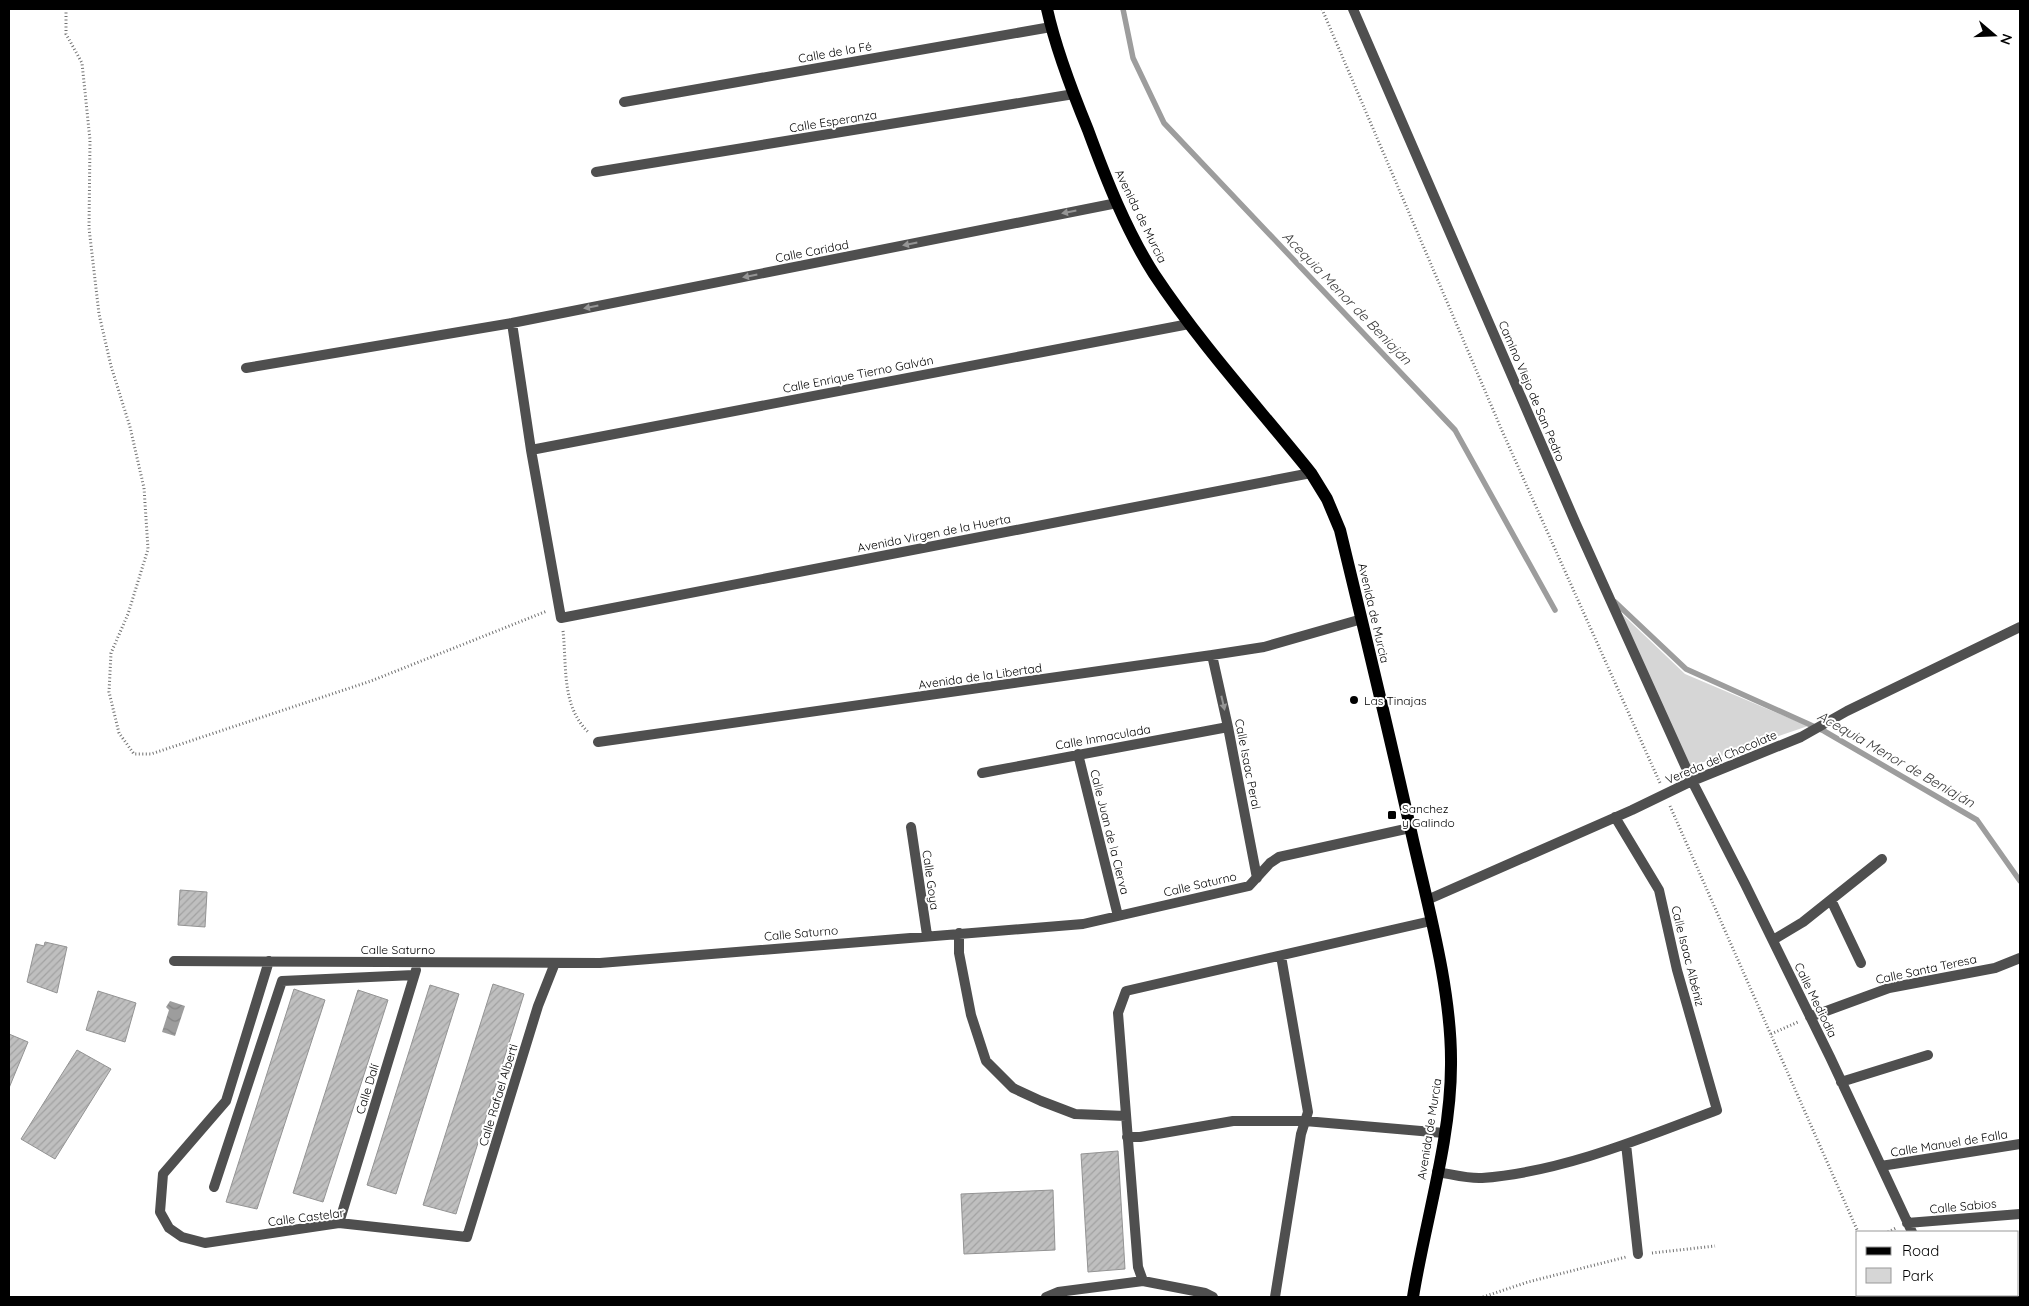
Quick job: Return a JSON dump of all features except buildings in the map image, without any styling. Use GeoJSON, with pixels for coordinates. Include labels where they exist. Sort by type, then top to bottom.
{"type":"FeatureCollection","features":[{"type":"Feature","properties":{"kind":"main road","name":"Avenida de Murcia"},"geometry":{"type":"LineString","coordinates":[[1047,9],[1051,27],[1074,94],[1117,203],[1153,272],[1189,324],[1311,473],[1335,515],[1362,619],[1427,900],[1447,1010],[1450,1040],[1450,1090],[1444,1133],[1413,1297]]}},
{"type":"Feature","properties":{"kind":"street","name":"Camino Viejo de San Pedro"},"geometry":{"type":"LineString","coordinates":[[1353,9],[1576,524],[1692,781]]}},
{"type":"Feature","properties":{"kind":"street","name":"Calle de la Fé"},"geometry":{"type":"LineString","coordinates":[[624,102],[1051,27]]}},
{"type":"Feature","properties":{"kind":"street","name":"Calle Esperanza"},"geometry":{"type":"LineString","coordinates":[[596,172],[1074,94]]}},
{"type":"Feature","properties":{"kind":"street","name":"Calle Caridad"},"geometry":{"type":"LineString","coordinates":[[246,368],[512,323],[1117,203]]}},
{"type":"Feature","properties":{"kind":"street"},"geometry":{"type":"LineString","coordinates":[[512,323],[531,450],[561,618]]}},
{"type":"Feature","properties":{"kind":"street","name":"Calle Enrique Tierno Galván"},"geometry":{"type":"LineString","coordinates":[[531,450],[1189,324]]}},
{"type":"Feature","properties":{"kind":"street","name":"Avenida Virgen de la Huerta"},"geometry":{"type":"LineString","coordinates":[[561,618],[1311,473]]}},
{"type":"Feature","properties":{"kind":"street","name":"Avenida de la Libertad"},"geometry":{"type":"LineString","coordinates":[[598,742],[1212,656],[1264,647],[1362,619]]}},
{"type":"Feature","properties":{"kind":"street","name":"Vereda del Chocolate"},"geometry":{"type":"LineString","coordinates":[[1427,900],[1692,781],[1801,737],[1847,711],[2020,627]]}},
{"type":"Feature","properties":{"kind":"street","name":"Calle Isaac Peral"},"geometry":{"type":"LineString","coordinates":[[1212,656],[1228,727],[1257,878]]}},
{"type":"Feature","properties":{"kind":"street","name":"Calle Inmaculada"},"geometry":{"type":"LineString","coordinates":[[982,773],[1228,727]]}},
{"type":"Feature","properties":{"kind":"street","name":"Calle Juan de la Cierva"},"geometry":{"type":"LineString","coordinates":[[1078,754],[1118,916]]}},
{"type":"Feature","properties":{"kind":"street","name":"Calle Mediodía"},"geometry":{"type":"LineString","coordinates":[[1692,781],[1773,940],[1910,1227]]}},
{"type":"Feature","properties":{"kind":"street","name":"Calle Isaac Albéniz"},"geometry":{"type":"LineString","coordinates":[[1615,817],[1659,890],[1677,970],[1717,1110],[1626,1144]]}},
{"type":"Feature","properties":{"kind":"street","name":"Calle Goya"},"geometry":{"type":"LineString","coordinates":[[911,827],[927,935]]}},
{"type":"Feature","properties":{"kind":"street","name":"Calle Saturno"},"geometry":{"type":"LineString","coordinates":[[174,961],[600,963],[927,935],[1083,924],[1249,886],[1270,863],[1279,857],[1410,828]]}},
{"type":"Feature","properties":{"kind":"street"},"geometry":{"type":"LineString","coordinates":[[1773,940],[1804,922],[1882,859]]}},
{"type":"Feature","properties":{"kind":"street"},"geometry":{"type":"LineString","coordinates":[[1831,900],[1862,962]]}},
{"type":"Feature","properties":{"kind":"street"},"geometry":{"type":"LineString","coordinates":[[1143,1281],[1138,1267],[1118,1013],[1126,991],[1431,921]]}},
{"type":"Feature","properties":{"kind":"street"},"geometry":{"type":"LineString","coordinates":[[958,933],[959,952],[971,1016],[986,1061],[1012,1088],[1041,1101],[1075,1114],[1126,1116]]}},
{"type":"Feature","properties":{"kind":"street"},"geometry":{"type":"LineString","coordinates":[[1275,1297],[1300,1134],[1308,1112],[1281,956]]}},
{"type":"Feature","properties":{"kind":"street","name":"Calle Santa Teresa"},"geometry":{"type":"LineString","coordinates":[[1810,1017],[1889,988],[1995,968],[2020,958]]}},
{"type":"Feature","properties":{"kind":"street","name":"Calle Castelar"},"geometry":{"type":"LineString","coordinates":[[269,961],[226,1101],[163,1174],[160,1212],[169,1228],[182,1237],[205,1244],[339,1223],[467,1237]]}},
{"type":"Feature","properties":{"kind":"street","name":"Calle Dalí"},"geometry":{"type":"LineString","coordinates":[[339,1223],[418,962]]}},
{"type":"Feature","properties":{"kind":"street","name":"Calle Rafael Alberti"},"geometry":{"type":"LineString","coordinates":[[467,1237],[538,1006],[554,963]]}},
{"type":"Feature","properties":{"kind":"street"},"geometry":{"type":"LineString","coordinates":[[214,1187],[282,981],[414,975]]}},
{"type":"Feature","properties":{"kind":"street"},"geometry":{"type":"LineString","coordinates":[[1841,1082],[1928,1055]]}},
{"type":"Feature","properties":{"kind":"street"},"geometry":{"type":"LineString","coordinates":[[1128,1137],[1140,1137],[1233,1121],[1305,1121],[1444,1133]]}},
{"type":"Feature","properties":{"kind":"street"},"geometry":{"type":"LineString","coordinates":[[1437,1172],[1481,1178],[1542,1169],[1626,1144],[1638,1254]]}},
{"type":"Feature","properties":{"kind":"street","name":"Calle Manuel de Falla"},"geometry":{"type":"LineString","coordinates":[[1881,1166],[2020,1144]]}},
{"type":"Feature","properties":{"kind":"street","name":"Calle Sabios"},"geometry":{"type":"LineString","coordinates":[[1910,1227],[2020,1214]]}},
{"type":"Feature","properties":{"kind":"street"},"geometry":{"type":"LineString","coordinates":[[1046,1297],[1058,1292],[1143,1281],[1205,1293],[1213,1297]]}},
{"type":"Feature","properties":{"kind":"path"},"geometry":{"type":"LineString","coordinates":[[66,9],[66,34],[82,64],[90,140],[89,228],[99,314],[130,427],[144,488],[148,548],[128,614],[111,654],[109,692],[119,733],[134,754],[151,754],[371,681],[560,606]]}},
{"type":"Feature","properties":{"kind":"path"},"geometry":{"type":"LineString","coordinates":[[1322,9],[1503,433],[1858,1231]]}},
{"type":"Feature","properties":{"kind":"path"},"geometry":{"type":"LineString","coordinates":[[561,618],[565,649],[566,686],[579,723],[598,742]]}},
{"type":"Feature","properties":{"kind":"path"},"geometry":{"type":"LineString","coordinates":[[1771,1034],[1810,1017]]}},
{"type":"Feature","properties":{"kind":"path"},"geometry":{"type":"LineString","coordinates":[[1483,1297],[1528,1282],[1638,1254],[1715,1246]]}},
{"type":"Feature","properties":{"kind":"green space"},"geometry":{"type":"Polygon","coordinates":[[[1620,612],[1685,674],[1808,726],[1689,767],[1620,612]]]}},
{"type":"Feature","properties":{"kind":"water"},"geometry":{"type":"Polygon","coordinates":[[[170,1001],[185,1006],[175,1036],[162,1032],[169,1010],[166,1007],[170,1001]]]}},
{"type":"Feature","properties":{"kind":"waterway","name":"Acequia Menor de Beniaján"},"geometry":{"type":"LineString","coordinates":[[1123,9],[1133,58],[1164,123],[1455,430],[1555,610]]}},
{"type":"Feature","properties":{"kind":"waterway","name":"Acequia Menor de Beniaján"},"geometry":{"type":"LineString","coordinates":[[1615,602],[1686,669],[1824,731],[1977,820],[2020,881]]}},
{"type":"Feature","properties":{"kind":"place","name":"Las Tinajas"},"geometry":{"type":"Point","coordinates":[1354,700]}},
{"type":"Feature","properties":{"kind":"place","name":"Sanchez y Galindo"},"geometry":{"type":"Point","coordinates":[1392,815]}}]}
